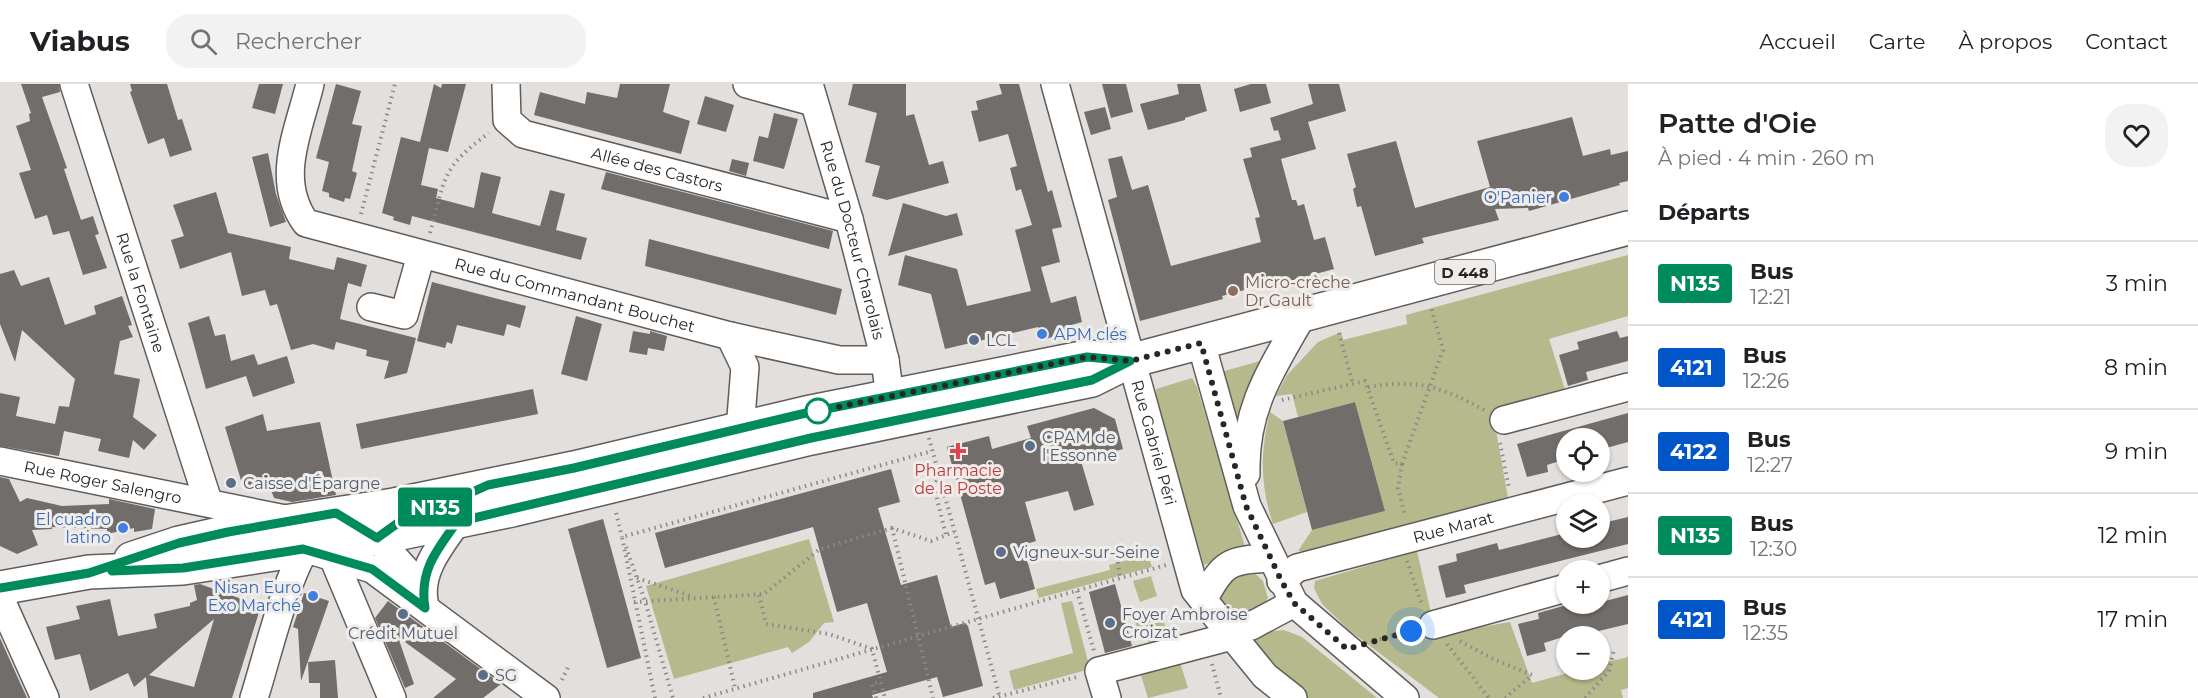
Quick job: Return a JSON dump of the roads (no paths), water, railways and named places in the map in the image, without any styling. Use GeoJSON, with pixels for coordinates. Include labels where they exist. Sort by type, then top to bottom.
{"type":"FeatureCollection","features":[{"type":"Feature","properties":{"kind":"main road","name":"D 448"},"geometry":{"type":"LineString","coordinates":[[0,588],[89,573],[183,568],[309,541],[377,538],[457,522],[922,414],[1092,380],[1130,361],[1628,228]]}},
{"type":"Feature","properties":{"kind":"main road","name":"D 448"},"geometry":{"type":"LineString","coordinates":[[309,541],[336,513],[394,505],[574,468],[740,429],[1087,357],[1130,361]]}},
{"type":"Feature","properties":{"kind":"main road","name":"D 448"},"geometry":{"type":"LineString","coordinates":[[89,573],[194,540],[245,528],[309,541]]}},
{"type":"Feature","properties":{"kind":"street","name":"Rue la Fontaine"},"geometry":{"type":"LineString","coordinates":[[74,84],[208,501]]}},
{"type":"Feature","properties":{"kind":"street","name":"Rue du Commandant Bouchet"},"geometry":{"type":"LineString","coordinates":[[310,84],[288,179],[296,210],[306,223],[422,256],[730,336],[838,360],[885,360]]}},
{"type":"Feature","properties":{"kind":"street","name":"Allée des Castors"},"geometry":{"type":"LineString","coordinates":[[506,84],[507,120],[523,134],[545,142],[849,219]]}},
{"type":"Feature","properties":{"kind":"street"},"geometry":{"type":"LineString","coordinates":[[747,84],[811,93]]}},
{"type":"Feature","properties":{"kind":"street","name":"Rue Gabriel Péri"},"geometry":{"type":"LineString","coordinates":[[1055,84],[1195,590],[1203,600],[1221,636],[1293,698]]}},
{"type":"Feature","properties":{"kind":"street","name":"Rue du Docteur Charolais"},"geometry":{"type":"LineString","coordinates":[[811,93],[849,219],[885,360],[890,397]]}},
{"type":"Feature","properties":{"kind":"street"},"geometry":{"type":"LineString","coordinates":[[371,307],[404,315],[422,256]]}},
{"type":"Feature","properties":{"kind":"street"},"geometry":{"type":"LineString","coordinates":[[1246,506],[1245,453],[1254,406],[1264,381],[1317,312]]}},
{"type":"Feature","properties":{"kind":"street"},"geometry":{"type":"LineString","coordinates":[[730,336],[745,367],[740,429]]}},
{"type":"Feature","properties":{"kind":"street"},"geometry":{"type":"LineString","coordinates":[[1201,343],[1246,506],[1282,580],[1347,649],[1405,698]]}},
{"type":"Feature","properties":{"kind":"street"},"geometry":{"type":"LineString","coordinates":[[1504,420],[1628,387]]}},
{"type":"Feature","properties":{"kind":"street","name":"Rue Roger Salengro"},"geometry":{"type":"LineString","coordinates":[[0,461],[208,501],[372,569],[423,598]]}},
{"type":"Feature","properties":{"kind":"street","name":"Rue Marat"},"geometry":{"type":"LineString","coordinates":[[1107,698],[1099,671],[1251,626],[1282,580],[1297,568],[1628,481]]}},
{"type":"Feature","properties":{"kind":"street"},"geometry":{"type":"LineString","coordinates":[[372,569],[377,538],[409,515],[441,506],[488,485]]}},
{"type":"Feature","properties":{"kind":"street","name":"Rue Roger Salengro"},"geometry":{"type":"LineString","coordinates":[[208,501],[245,528]]}},
{"type":"Feature","properties":{"kind":"street","name":"Rue Roger Salengro"},"geometry":{"type":"LineString","coordinates":[[194,540],[208,501]]}},
{"type":"Feature","properties":{"kind":"street"},"geometry":{"type":"LineString","coordinates":[[336,513],[377,538],[423,598],[546,698]]}},
{"type":"Feature","properties":{"kind":"street"},"geometry":{"type":"LineString","coordinates":[[423,598],[436,551],[457,522]]}},
{"type":"Feature","properties":{"kind":"street"},"geometry":{"type":"LineString","coordinates":[[254,698],[309,541]]}},
{"type":"Feature","properties":{"kind":"street"},"geometry":{"type":"LineString","coordinates":[[309,541],[392,698]]}},
{"type":"Feature","properties":{"kind":"street"},"geometry":{"type":"LineString","coordinates":[[1203,600],[1219,571],[1240,559],[1282,580]]}},
{"type":"Feature","properties":{"kind":"street"},"geometry":{"type":"LineString","coordinates":[[1610,576],[1628,571]]}},
{"type":"Feature","properties":{"kind":"street"},"geometry":{"type":"LineString","coordinates":[[1433,625],[1556,591]]}},
{"type":"Feature","properties":{"kind":"street"},"geometry":{"type":"LineString","coordinates":[[0,598],[45,698]]}},
{"type":"Feature","properties":{"kind":"place","name":"O'Panier"},"geometry":{"type":"Point","coordinates":[1564,197]}},
{"type":"Feature","properties":{"kind":"place","name":"Micro-crèche Dr Gault"},"geometry":{"type":"Point","coordinates":[1233,291]}},
{"type":"Feature","properties":{"kind":"place","name":"APM clés"},"geometry":{"type":"Point","coordinates":[1042,334]}},
{"type":"Feature","properties":{"kind":"place","name":"LCL"},"geometry":{"type":"Point","coordinates":[974,340]}},
{"type":"Feature","properties":{"kind":"place","name":"CPAM de l'Essonne"},"geometry":{"type":"Point","coordinates":[1030,446]}},
{"type":"Feature","properties":{"kind":"place","name":"Pharmacie de la Poste"},"geometry":{"type":"Point","coordinates":[958,451]}},
{"type":"Feature","properties":{"kind":"place","name":"Caisse d'Épargne"},"geometry":{"type":"Point","coordinates":[231,483]}},
{"type":"Feature","properties":{"kind":"place","name":"El cuadro latino"},"geometry":{"type":"Point","coordinates":[123,528]}},
{"type":"Feature","properties":{"kind":"place","name":"Vigneux-sur-Seine"},"geometry":{"type":"Point","coordinates":[1001,552]}},
{"type":"Feature","properties":{"kind":"place","name":"Nisan Euro Exo Marché"},"geometry":{"type":"Point","coordinates":[313,596]}},
{"type":"Feature","properties":{"kind":"place","name":"Crédit Mutuel"},"geometry":{"type":"Point","coordinates":[403,614]}},
{"type":"Feature","properties":{"kind":"place","name":"Foyer Ambroise Croizat"},"geometry":{"type":"Point","coordinates":[1110,623]}},
{"type":"Feature","properties":{"kind":"place","name":"SG"},"geometry":{"type":"Point","coordinates":[483,675]}}]}
